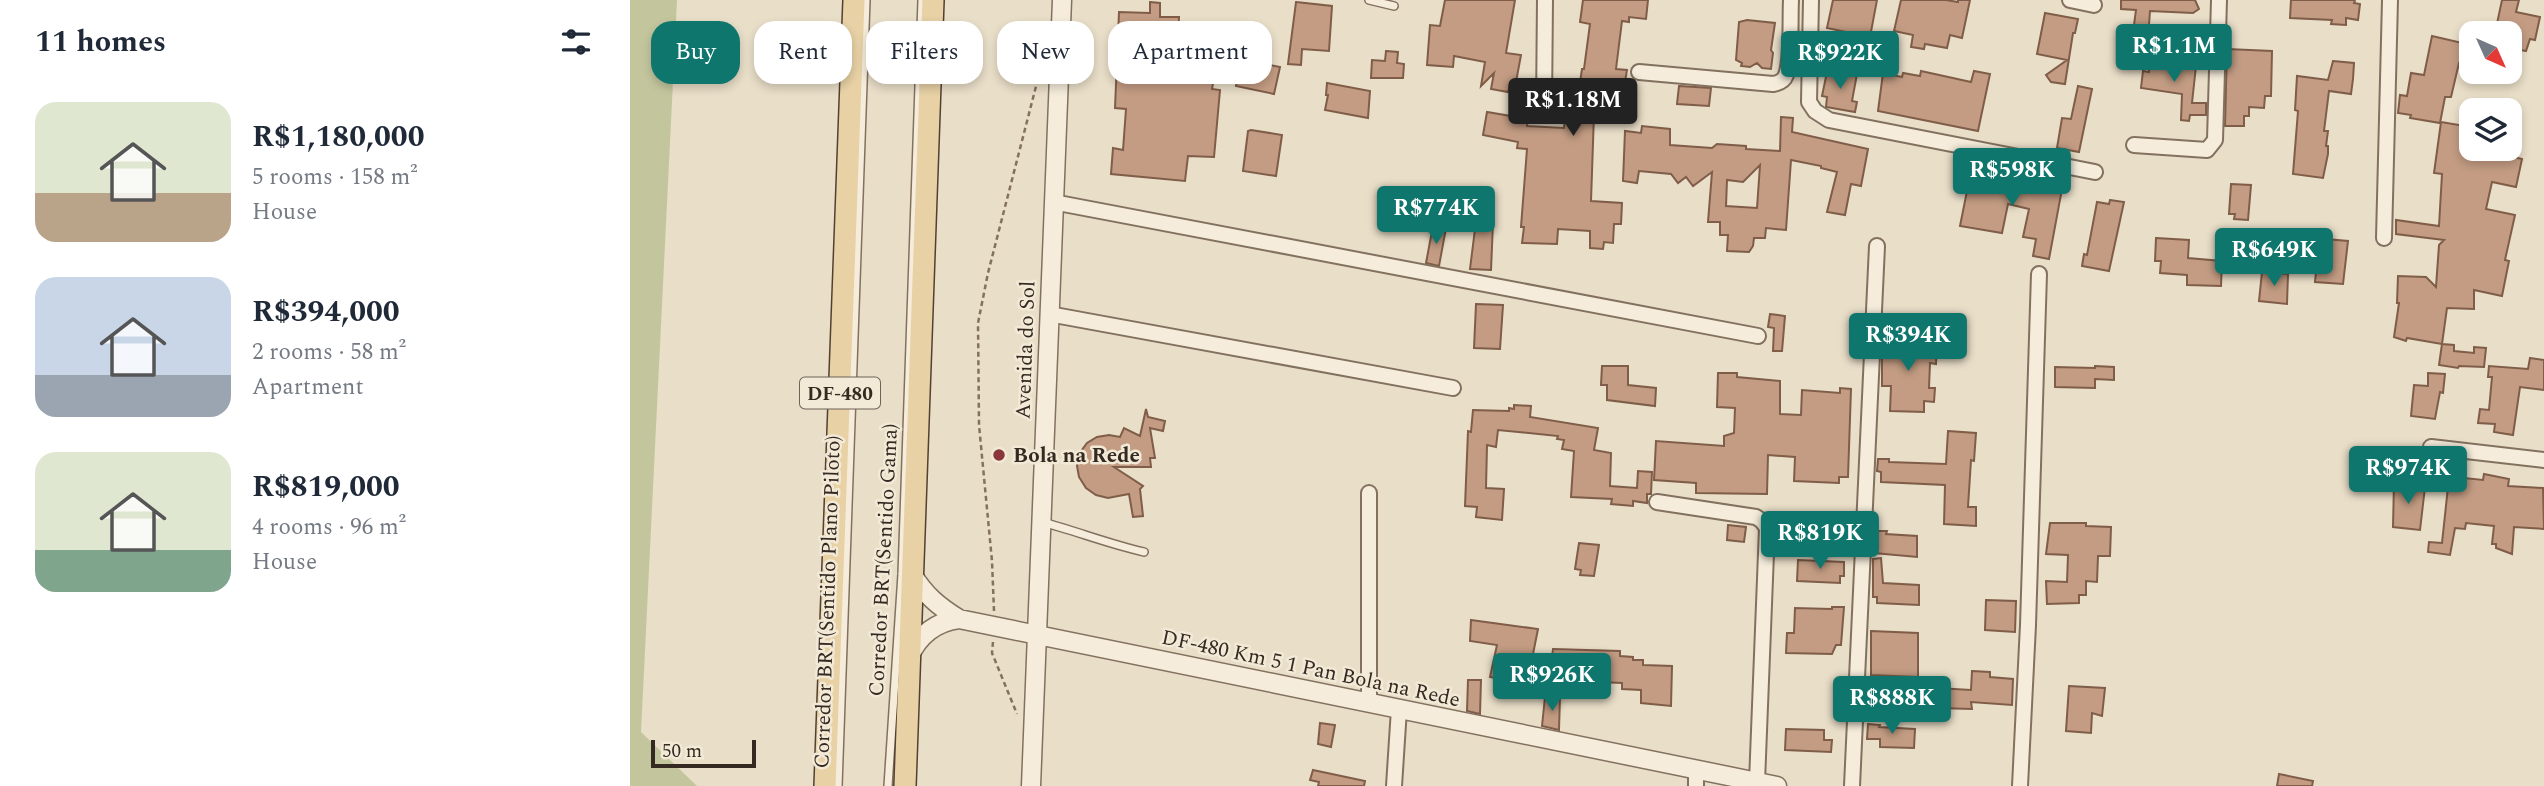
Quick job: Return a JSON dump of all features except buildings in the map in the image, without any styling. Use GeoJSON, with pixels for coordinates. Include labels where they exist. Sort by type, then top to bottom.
{"type":"FeatureCollection","features":[{"type":"Feature","properties":{"kind":"main road","name":"DF-480"},"geometry":{"type":"LineString","coordinates":[[825,786],[854,0]]}},
{"type":"Feature","properties":{"kind":"main road"},"geometry":{"type":"LineString","coordinates":[[905,786],[907,661],[933,0]]}},
{"type":"Feature","properties":{"kind":"street","name":"Avenida do Sol"},"geometry":{"type":"LineString","coordinates":[[1031,786],[1062,0]]}},
{"type":"Feature","properties":{"kind":"street"},"geometry":{"type":"LineString","coordinates":[[1544,107],[1545,0]]}},
{"type":"Feature","properties":{"kind":"street"},"geometry":{"type":"LineString","coordinates":[[1639,72],[1780,83],[1786,78],[1788,66],[1791,0]]}},
{"type":"Feature","properties":{"kind":"street"},"geometry":{"type":"LineString","coordinates":[[1811,0],[1809,102],[1815,111],[1829,120],[2095,172]]}},
{"type":"Feature","properties":{"kind":"street"},"geometry":{"type":"LineString","coordinates":[[2070,0],[2094,5]]}},
{"type":"Feature","properties":{"kind":"street"},"geometry":{"type":"LineString","coordinates":[[2134,145],[2207,150],[2212,146],[2215,140],[2219,0]]}},
{"type":"Feature","properties":{"kind":"street"},"geometry":{"type":"LineString","coordinates":[[2384,238],[2390,0]]}},
{"type":"Feature","properties":{"kind":"street"},"geometry":{"type":"LineString","coordinates":[[1053,202],[1758,336]]}},
{"type":"Feature","properties":{"kind":"street"},"geometry":{"type":"LineString","coordinates":[[1852,786],[1877,246]]}},
{"type":"Feature","properties":{"kind":"street"},"geometry":{"type":"LineString","coordinates":[[2020,786],[2039,274]]}},
{"type":"Feature","properties":{"kind":"street"},"geometry":{"type":"LineString","coordinates":[[1049,314],[1453,388]]}},
{"type":"Feature","properties":{"kind":"street"},"geometry":{"type":"LineString","coordinates":[[2431,447],[2544,460]]}},
{"type":"Feature","properties":{"kind":"street"},"geometry":{"type":"LineString","coordinates":[[1369,493],[1369,703]]}},
{"type":"Feature","properties":{"kind":"street"},"geometry":{"type":"LineString","coordinates":[[1657,502],[1756,517],[1766,528],[1757,782]]}},
{"type":"Feature","properties":{"kind":"street"},"geometry":{"type":"LineString","coordinates":[[912,573],[928,597],[959,619]]}},
{"type":"Feature","properties":{"kind":"street"},"geometry":{"type":"LineString","coordinates":[[907,661],[914,646],[926,633],[945,620],[959,619]]}},
{"type":"Feature","properties":{"kind":"street","name":"DF-480 Km 5 1 Pan Bola na Rede"},"geometry":{"type":"LineString","coordinates":[[959,619],[1399,709],[1696,778],[1777,786]]}},
{"type":"Feature","properties":{"kind":"street"},"geometry":{"type":"LineString","coordinates":[[1394,786],[1399,709]]}},
{"type":"Feature","properties":{"kind":"lane","name":"Corredor BRT(Sentido Plano Piloto)"},"geometry":{"type":"LineString","coordinates":[[838,786],[866,0]]}},
{"type":"Feature","properties":{"kind":"lane","name":"Corredor BRT(Sentido Gama)"},"geometry":{"type":"LineString","coordinates":[[888,786],[902,573],[922,0]]}},
{"type":"Feature","properties":{"kind":"lane"},"geometry":{"type":"LineString","coordinates":[[1369,0],[1394,6]]}},
{"type":"Feature","properties":{"kind":"lane"},"geometry":{"type":"LineString","coordinates":[[1041,522],[1085,534],[1105,543],[1144,552]]}},
{"type":"Feature","properties":{"kind":"path"},"geometry":{"type":"LineString","coordinates":[[1019,718],[992,653],[995,626],[992,561],[979,425],[978,323],[988,273],[1037,84]]}},
{"type":"Feature","properties":{"kind":"green space"},"geometry":{"type":"Polygon","coordinates":[[[630,0],[677,0],[676,21],[651,21],[651,84],[673,84],[641,732],[697,786],[630,786],[630,0]]]}},
{"type":"Feature","properties":{"kind":"place","name":"Bola na Rede"},"geometry":{"type":"Point","coordinates":[999,455]}}]}
